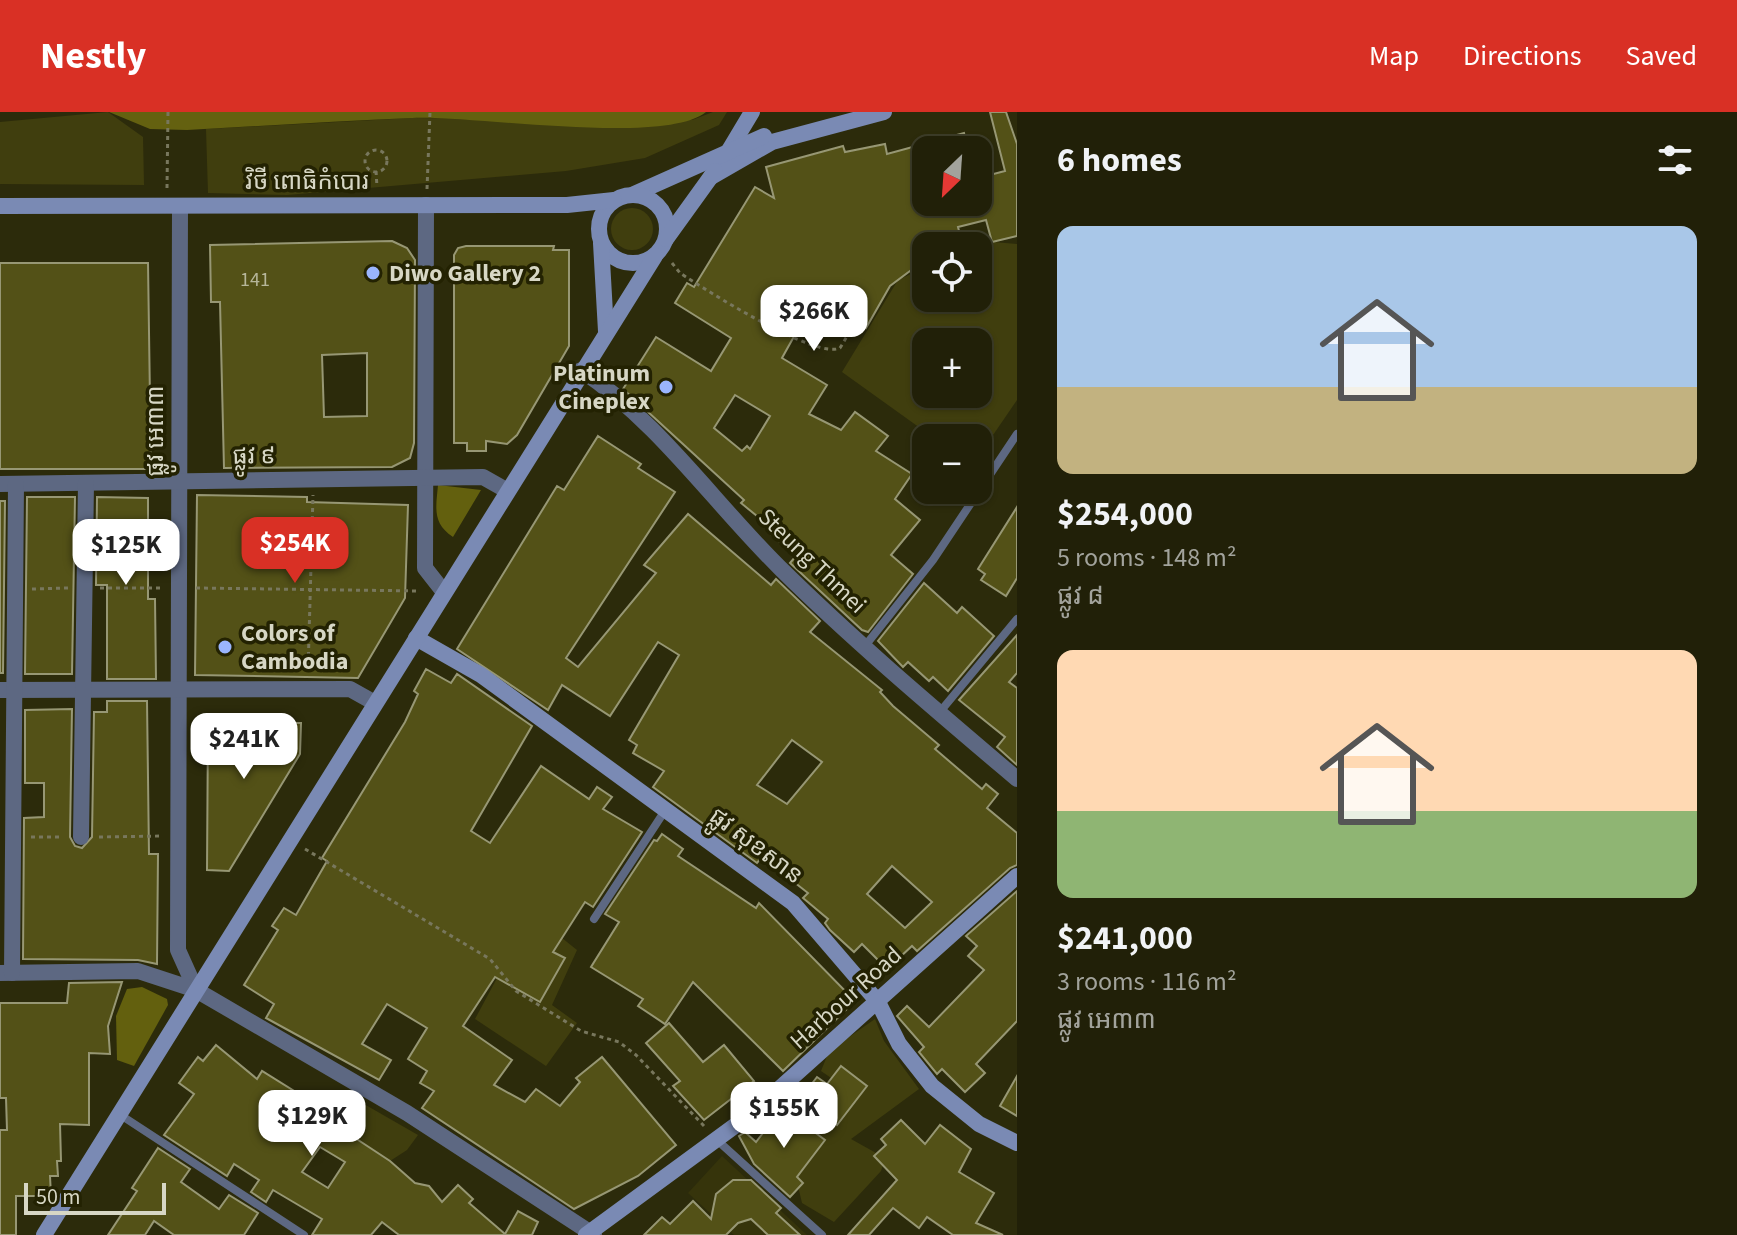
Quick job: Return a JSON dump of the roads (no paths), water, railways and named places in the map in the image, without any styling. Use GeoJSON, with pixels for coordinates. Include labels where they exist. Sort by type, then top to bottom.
{"type":"FeatureCollection","features":[{"type":"Feature","properties":{"kind":"main road"},"geometry":{"type":"LineString","coordinates":[[753,112],[755,125],[770,134]]}},
{"type":"Feature","properties":{"kind":"main road"},"geometry":{"type":"LineString","coordinates":[[44,1235],[581,370],[753,112]]}},
{"type":"Feature","properties":{"kind":"main road"},"geometry":{"type":"LineString","coordinates":[[711,177],[756,149],[797,133],[884,112]]}},
{"type":"Feature","properties":{"kind":"main road"},"geometry":{"type":"LineString","coordinates":[[606,331],[601,215],[614,200],[770,134],[797,133]]}},
{"type":"Feature","properties":{"kind":"main road"},"geometry":{"type":"LineString","coordinates":[[567,205],[618,260],[629,263],[660,248],[668,229],[662,209],[654,201],[634,194]]}},
{"type":"Feature","properties":{"kind":"main road","name":"វិថី ពោធិកំបោរ"},"geometry":{"type":"LineString","coordinates":[[0,206],[567,205],[614,200]]}},
{"type":"Feature","properties":{"kind":"main road","name":"ផ្លូវ សុខសាន"},"geometry":{"type":"LineString","coordinates":[[416,638],[481,675],[793,903],[878,1002],[899,1044],[932,1086],[979,1124],[1017,1143]]}},
{"type":"Feature","properties":{"kind":"main road","name":"Harbour Road"},"geometry":{"type":"LineString","coordinates":[[590,1234],[718,1141],[1017,876]]}},
{"type":"Feature","properties":{"kind":"street"},"geometry":{"type":"LineString","coordinates":[[426,205],[425,568],[443,591]]}},
{"type":"Feature","properties":{"kind":"street","name":"ផ្លូវ អេ៣៣"},"geometry":{"type":"LineString","coordinates":[[174,206],[179,481],[178,950],[196,990]]}},
{"type":"Feature","properties":{"kind":"street","name":"Steung Thmei"},"geometry":{"type":"LineString","coordinates":[[581,370],[605,386],[659,438],[779,568],[1017,779]]}},
{"type":"Feature","properties":{"kind":"street","name":"ផ្លូវ ៩"},"geometry":{"type":"LineString","coordinates":[[8,484],[483,477],[506,490]]}},
{"type":"Feature","properties":{"kind":"street"},"geometry":{"type":"LineString","coordinates":[[81,837],[86,483]]}},
{"type":"Feature","properties":{"kind":"street"},"geometry":{"type":"LineString","coordinates":[[8,484],[6,973],[138,971],[196,990],[407,1113],[590,1234]]}},
{"type":"Feature","properties":{"kind":"street"},"geometry":{"type":"LineString","coordinates":[[7,690],[350,689],[375,703]]}},
{"type":"Feature","properties":{"kind":"lane"},"geometry":{"type":"LineString","coordinates":[[865,646],[933,560],[1017,434]]}},
{"type":"Feature","properties":{"kind":"lane"},"geometry":{"type":"LineString","coordinates":[[939,713],[1017,619]]}},
{"type":"Feature","properties":{"kind":"lane"},"geometry":{"type":"LineString","coordinates":[[594,919],[667,809]]}},
{"type":"Feature","properties":{"kind":"lane"},"geometry":{"type":"LineString","coordinates":[[119,1114],[304,1235]]}},
{"type":"Feature","properties":{"kind":"lane"},"geometry":{"type":"LineString","coordinates":[[718,1141],[822,1235]]}},
{"type":"Feature","properties":{"kind":"place","name":"Diwo Gallery 2"},"geometry":{"type":"Point","coordinates":[373,273]}},
{"type":"Feature","properties":{"kind":"place","name":"Platinum Cineplex"},"geometry":{"type":"Point","coordinates":[666,387]}},
{"type":"Feature","properties":{"kind":"place","name":"Colors of Cambodia"},"geometry":{"type":"Point","coordinates":[225,647]}}]}
